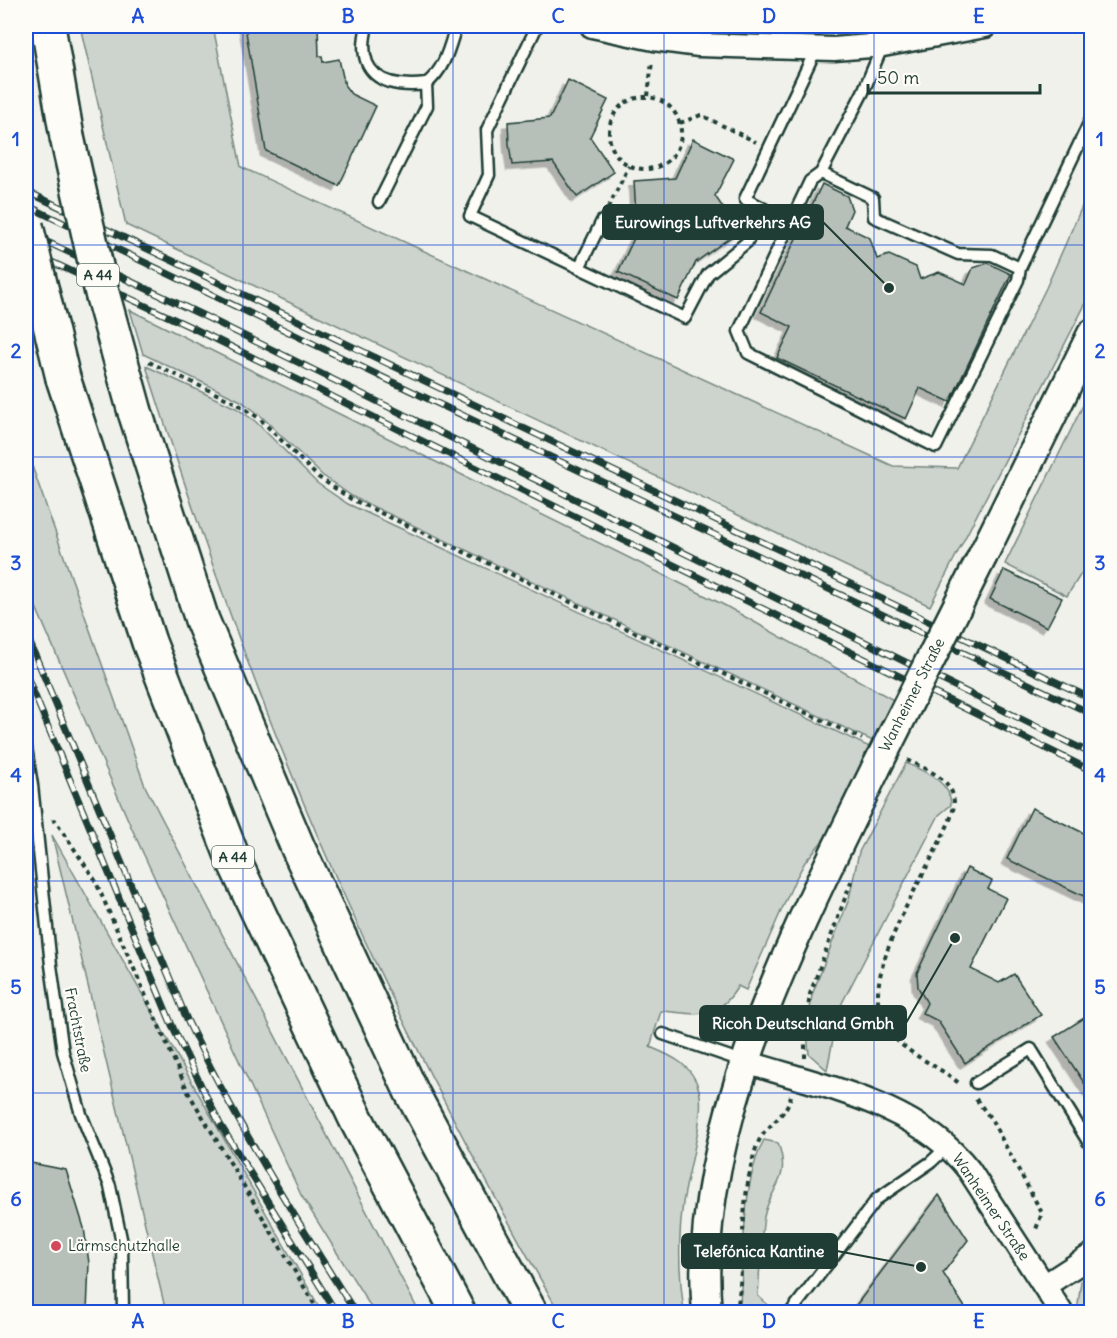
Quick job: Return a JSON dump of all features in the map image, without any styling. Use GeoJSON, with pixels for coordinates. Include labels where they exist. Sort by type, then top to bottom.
{"type":"FeatureCollection","features":[{"type":"Feature","properties":{"kind":"highway","name":"A 44"},"geometry":{"type":"LineString","coordinates":[[48,26],[67,137],[102,294],[135,412],[202,620],[298,848],[412,1093],[530,1312]]}},
{"type":"Feature","properties":{"kind":"highway","name":"A 44"},"geometry":{"type":"LineString","coordinates":[[26,226],[63,378],[149,642],[234,861],[356,1119],[458,1312]]}},
{"type":"Feature","properties":{"kind":"street"},"geometry":{"type":"LineString","coordinates":[[592,26],[654,39],[699,45],[780,36],[816,48],[884,45],[938,30],[985,26]]}},
{"type":"Feature","properties":{"kind":"street","name":"Wanheimer Straße"},"geometry":{"type":"LineString","coordinates":[[707,1312],[707,1244],[714,1186],[726,1129],[746,1062],[794,938],[1092,334]]}},
{"type":"Feature","properties":{"kind":"street","name":"Wanheimer Straße"},"geometry":{"type":"LineString","coordinates":[[746,1062],[906,1116],[948,1146],[969,1170],[1061,1312]]}},
{"type":"Feature","properties":{"kind":"street"},"geometry":{"type":"LineString","coordinates":[[1044,1286],[1092,1255]]}},
{"type":"Feature","properties":{"kind":"lane"},"geometry":{"type":"LineString","coordinates":[[367,26],[363,48],[372,71],[388,83],[412,86],[426,84],[439,71],[447,56],[456,26]]}},
{"type":"Feature","properties":{"kind":"lane"},"geometry":{"type":"LineString","coordinates":[[537,26],[487,130],[489,174],[470,216],[685,318],[708,274],[747,242],[764,208],[745,199],[816,48]]}},
{"type":"Feature","properties":{"kind":"lane"},"geometry":{"type":"LineString","coordinates":[[884,45],[863,92],[821,173],[810,181],[739,331],[748,353],[936,447],[1018,280],[1020,268],[1092,117]]}},
{"type":"Feature","properties":{"kind":"lane"},"geometry":{"type":"LineString","coordinates":[[379,202],[427,106],[426,84]]}},
{"type":"Feature","properties":{"kind":"lane"},"geometry":{"type":"LineString","coordinates":[[821,173],[873,198],[874,217],[958,254],[992,255],[1020,268]]}},
{"type":"Feature","properties":{"kind":"lane"},"geometry":{"type":"LineString","coordinates":[[579,268],[602,221]]}},
{"type":"Feature","properties":{"kind":"lane","name":"Frachtstraße"},"geometry":{"type":"LineString","coordinates":[[26,747],[63,1052],[81,1114],[110,1186],[122,1243],[123,1312]]}},
{"type":"Feature","properties":{"kind":"lane"},"geometry":{"type":"LineString","coordinates":[[26,836],[37,828]]}},
{"type":"Feature","properties":{"kind":"lane"},"geometry":{"type":"LineString","coordinates":[[663,1034],[746,1062]]}},
{"type":"Feature","properties":{"kind":"lane"},"geometry":{"type":"LineString","coordinates":[[972,1087],[1031,1049],[1092,1148]]}},
{"type":"Feature","properties":{"kind":"lane"},"geometry":{"type":"LineString","coordinates":[[791,1312],[877,1199],[931,1162],[948,1146]]}},
{"type":"Feature","properties":{"kind":"path"},"geometry":{"type":"LineString","coordinates":[[648,96],[650,77]]}},
{"type":"Feature","properties":{"kind":"path"},"geometry":{"type":"LineString","coordinates":[[648,96],[668,104],[680,123],[680,144],[668,161],[649,169],[629,165],[620,159],[609,140],[611,118],[626,101],[648,96]]}},
{"type":"Feature","properties":{"kind":"path"},"geometry":{"type":"LineString","coordinates":[[680,123],[701,115],[770,148]]}},
{"type":"Feature","properties":{"kind":"path"},"geometry":{"type":"LineString","coordinates":[[602,221],[629,165]]}},
{"type":"Feature","properties":{"kind":"path"},"geometry":{"type":"LineString","coordinates":[[141,359],[236,403],[259,418],[318,477],[351,499],[882,756],[941,779],[953,796],[954,806],[941,839],[903,913],[883,964],[877,982],[878,1008],[882,1019],[897,1040],[972,1087]]}},
{"type":"Feature","properties":{"kind":"path"},"geometry":{"type":"LineString","coordinates":[[37,828],[55,820],[95,880],[188,1092],[318,1312]]}},
{"type":"Feature","properties":{"kind":"path"},"geometry":{"type":"LineString","coordinates":[[807,1054],[805,1031],[810,994],[853,875]]}},
{"type":"Feature","properties":{"kind":"path"},"geometry":{"type":"LineString","coordinates":[[974,1096],[991,1119],[1042,1213],[1034,1235],[1018,1247]]}},
{"type":"Feature","properties":{"kind":"path"},"geometry":{"type":"LineString","coordinates":[[737,1312],[744,1208],[756,1149],[762,1134],[786,1112]]}},
{"type":"Feature","properties":{"kind":"shaded area"},"geometry":{"type":"Polygon","coordinates":[[[80,26],[213,26],[241,167],[893,466],[957,468],[1046,288],[1091,186],[1091,293],[930,606],[126,225],[80,26]]]}},
{"type":"Feature","properties":{"kind":"shaded area"},"geometry":{"type":"Polygon","coordinates":[[[130,310],[724,605],[897,702],[877,743],[353,497],[322,475],[260,415],[241,401],[143,354],[130,310]]]}},
{"type":"Feature","properties":{"kind":"shaded area"},"geometry":{"type":"Polygon","coordinates":[[[146,366],[236,408],[255,421],[317,483],[348,504],[874,749],[829,833],[805,862],[794,882],[746,990],[738,986],[722,1006],[713,1011],[695,1014],[661,1011],[650,1047],[674,1058],[687,1068],[696,1081],[700,1101],[698,1129],[685,1191],[680,1230],[684,1312],[559,1312],[423,1061],[319,840],[239,639],[146,366]]]}},
{"type":"Feature","properties":{"kind":"shaded area"},"geometry":{"type":"Polygon","coordinates":[[[1091,389],[1091,558],[1067,596],[1005,564],[1091,389]]]}},
{"type":"Feature","properties":{"kind":"shaded area"},"geometry":{"type":"Polygon","coordinates":[[[26,449],[145,786],[419,1312],[374,1312],[301,1195],[132,829],[26,584],[26,449]]]}},
{"type":"Feature","properties":{"kind":"shaded area"},"geometry":{"type":"Polygon","coordinates":[[[906,763],[936,778],[947,790],[951,805],[939,815],[839,1009],[827,1070],[809,1054],[807,1032],[812,995],[849,899],[859,852],[906,763]]]}},
{"type":"Feature","properties":{"kind":"shaded area"},"geometry":{"type":"Polygon","coordinates":[[[52,835],[322,1312],[166,1312],[52,835]]]}},
{"type":"Feature","properties":{"kind":"shaded area"},"geometry":{"type":"Polygon","coordinates":[[[764,1140],[778,1143],[783,1166],[764,1217],[758,1296],[776,1312],[739,1312],[747,1201],[756,1158],[764,1140]]]}},
{"type":"Feature","properties":{"kind":"shaded area"},"geometry":{"type":"Polygon","coordinates":[[[1091,1266],[1091,1312],[1077,1312],[1081,1281],[1091,1266]]]}},
{"type":"Feature","properties":{"kind":"building"},"geometry":{"type":"Polygon","coordinates":[[[245,26],[318,26],[319,56],[322,56],[323,62],[339,59],[345,86],[351,94],[376,106],[339,186],[266,151],[245,26]]]}},
{"type":"Feature","properties":{"kind":"building"},"geometry":{"type":"Polygon","coordinates":[[[568,80],[608,100],[590,137],[614,172],[577,197],[553,162],[512,165],[509,144],[508,122],[550,118],[568,80]]]}},
{"type":"Feature","properties":{"kind":"building"},"geometry":{"type":"Polygon","coordinates":[[[693,139],[734,159],[715,196],[739,231],[696,262],[678,300],[618,272],[637,232],[634,181],[675,178],[693,139]]]}},
{"type":"Feature","properties":{"kind":"building"},"geometry":{"type":"Polygon","coordinates":[[[822,184],[847,196],[852,210],[845,226],[870,238],[877,259],[889,255],[916,267],[920,279],[939,272],[966,284],[973,268],[988,263],[1011,274],[950,402],[920,388],[906,419],[777,358],[792,327],[761,312],[822,184]]]}},
{"type":"Feature","properties":{"kind":"building"},"geometry":{"type":"Polygon","coordinates":[[[1004,570],[1062,598],[1047,627],[990,599],[1004,570]]]}},
{"type":"Feature","properties":{"kind":"building"},"geometry":{"type":"Polygon","coordinates":[[[1032,808],[1092,837],[1092,900],[1007,859],[1032,808]]]}},
{"type":"Feature","properties":{"kind":"building"},"geometry":{"type":"Polygon","coordinates":[[[967,868],[992,881],[988,889],[1006,898],[971,969],[999,983],[1014,974],[1041,1015],[965,1063],[938,1021],[922,1013],[927,1003],[918,987],[917,973],[967,868]]]}},
{"type":"Feature","properties":{"kind":"building"},"geometry":{"type":"Polygon","coordinates":[[[1092,1013],[1092,1095],[1054,1037],[1092,1013]]]}},
{"type":"Feature","properties":{"kind":"building","name":"Lärmschutzhalle"},"geometry":{"type":"Polygon","coordinates":[[[26,1162],[66,1170],[84,1228],[89,1263],[87,1312],[26,1312],[26,1162]]]}},
{"type":"Feature","properties":{"kind":"building"},"geometry":{"type":"Polygon","coordinates":[[[939,1195],[968,1240],[943,1273],[968,1312],[851,1312],[939,1195]]]}},
{"type":"Feature","properties":{"kind":"railway"},"geometry":{"type":"LineString","coordinates":[[26,191],[1092,699]]}},
{"type":"Feature","properties":{"kind":"railway"},"geometry":{"type":"LineString","coordinates":[[26,205],[382,377],[1092,714]]}},
{"type":"Feature","properties":{"kind":"railway"},"geometry":{"type":"LineString","coordinates":[[26,232],[200,314],[1092,754]]}},
{"type":"Feature","properties":{"kind":"railway"},"geometry":{"type":"LineString","coordinates":[[26,250],[193,328],[1092,771]]}},
{"type":"Feature","properties":{"kind":"railway"},"geometry":{"type":"LineString","coordinates":[[26,633],[188,1022],[246,1134],[355,1312]]}},
{"type":"Feature","properties":{"kind":"railway"},"geometry":{"type":"LineString","coordinates":[[26,674],[174,1030],[220,1124],[336,1312]]}},
{"type":"Feature","properties":{"kind":"place","name":"Eurowings Luftverkehrs AG"},"geometry":{"type":"Point","coordinates":[889,288]}},
{"type":"Feature","properties":{"kind":"place","name":"Ricoh Deutschland Gmbh"},"geometry":{"type":"Point","coordinates":[955,938]}},
{"type":"Feature","properties":{"kind":"place","name":"Lärmschutzhalle"},"geometry":{"type":"Point","coordinates":[56,1246]}},
{"type":"Feature","properties":{"kind":"place","name":"Telefónica Kantine"},"geometry":{"type":"Point","coordinates":[921,1267]}}]}
